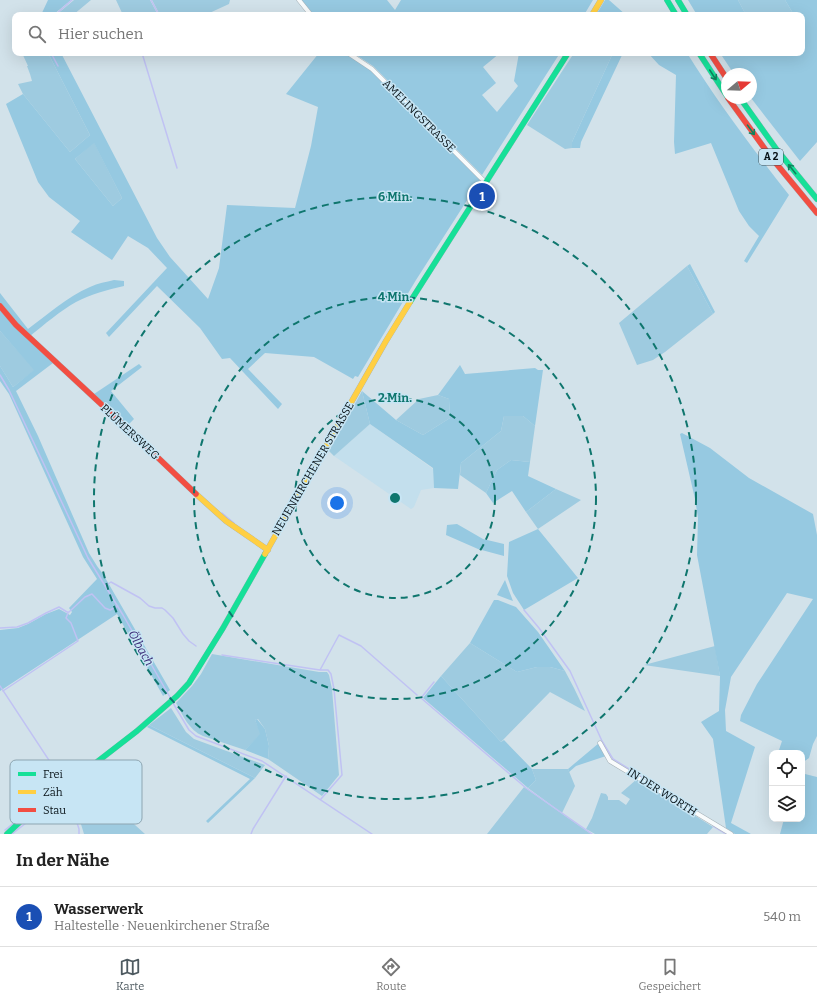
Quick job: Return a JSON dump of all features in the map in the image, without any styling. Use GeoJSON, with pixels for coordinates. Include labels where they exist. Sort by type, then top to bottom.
{"type":"FeatureCollection","features":[{"type":"Feature","properties":{"kind":"main road"},"geometry":{"type":"LineString","coordinates":[[594,12],[601,0]]}},
{"type":"Feature","properties":{"kind":"main road"},"geometry":{"type":"LineString","coordinates":[[667,0],[674,12]]}},
{"type":"Feature","properties":{"kind":"main road"},"geometry":{"type":"LineString","coordinates":[[678,0],[685,12]]}},
{"type":"Feature","properties":{"kind":"main road","name":"NEUENKIRCHENER STRASSE"},"geometry":{"type":"LineString","coordinates":[[100,760],[167,706],[197,671],[268,550],[386,341],[566,56]]}},
{"type":"Feature","properties":{"kind":"main road","name":"A 2"},"geometry":{"type":"LineString","coordinates":[[700,56],[721,87]]}},
{"type":"Feature","properties":{"kind":"main road"},"geometry":{"type":"LineString","coordinates":[[712,56],[721,70]]}},
{"type":"Feature","properties":{"kind":"main road","name":"A 2"},"geometry":{"type":"LineString","coordinates":[[733,104],[770,156],[817,213]]}},
{"type":"Feature","properties":{"kind":"main road","name":"A 2"},"geometry":{"type":"LineString","coordinates":[[744,104],[777,150],[817,199]]}},
{"type":"Feature","properties":{"kind":"main road","name":"PLÜMERSWEG"},"geometry":{"type":"LineString","coordinates":[[0,306],[16,325],[197,495],[226,521],[268,550]]}},
{"type":"Feature","properties":{"kind":"main road","name":"NEUENKIRCHENER STRASSE"},"geometry":{"type":"LineString","coordinates":[[7,834],[18,824]]}},
{"type":"Feature","properties":{"kind":"street"},"geometry":{"type":"LineString","coordinates":[[299,0],[309,12]]}},
{"type":"Feature","properties":{"kind":"street","name":"AMELINGSTRASSE"},"geometry":{"type":"LineString","coordinates":[[352,56],[372,69],[486,183]]}},
{"type":"Feature","properties":{"kind":"street","name":"IN DER WORTH"},"geometry":{"type":"LineString","coordinates":[[600,743],[610,761],[731,834]]}},
{"type":"Feature","properties":{"kind":"shaded area"},"geometry":{"type":"Polygon","coordinates":[[[48,0],[71,0],[57,12],[42,12],[48,0]]]}},
{"type":"Feature","properties":{"kind":"shaded area"},"geometry":{"type":"Polygon","coordinates":[[[74,0],[91,0],[77,12],[60,12],[74,0]]]}},
{"type":"Feature","properties":{"kind":"shaded area"},"geometry":{"type":"Polygon","coordinates":[[[116,0],[150,0],[156,12],[122,12],[116,0]]]}},
{"type":"Feature","properties":{"kind":"shaded area"},"geometry":{"type":"Polygon","coordinates":[[[152,0],[230,0],[229,4],[212,12],[158,12],[152,0]]]}},
{"type":"Feature","properties":{"kind":"shaded area"},"geometry":{"type":"Polygon","coordinates":[[[301,0],[387,0],[395,10],[401,0],[593,0],[586,12],[311,12],[301,0]]]}},
{"type":"Feature","properties":{"kind":"shaded area"},"geometry":{"type":"Polygon","coordinates":[[[605,0],[609,0],[623,12],[598,12],[605,0]]]}},
{"type":"Feature","properties":{"kind":"shaded area"},"geometry":{"type":"Polygon","coordinates":[[[688,0],[738,0],[744,12],[695,12],[688,0]]]}},
{"type":"Feature","properties":{"kind":"shaded area"},"geometry":{"type":"Polygon","coordinates":[[[738,0],[785,0],[792,12],[744,12],[738,0]]]}},
{"type":"Feature","properties":{"kind":"shaded area"},"geometry":{"type":"Polygon","coordinates":[[[785,0],[817,0],[817,142],[800,161],[756,104],[757,104],[757,68],[730,68],[722,56],[805,56],[805,12],[792,12],[785,0]]]}},
{"type":"Feature","properties":{"kind":"shaded area"},"geometry":{"type":"Polygon","coordinates":[[[23,56],[50,56],[90,135],[70,152],[23,94],[18,84],[32,81],[23,56]]]}},
{"type":"Feature","properties":{"kind":"shaded area"},"geometry":{"type":"Polygon","coordinates":[[[50,56],[63,56],[157,238],[170,257],[208,299],[219,268],[227,205],[295,208],[311,146],[318,107],[286,94],[317,56],[349,56],[371,70],[480,180],[416,280],[358,377],[355,376],[353,379],[314,357],[265,353],[248,369],[282,404],[278,409],[230,358],[222,359],[200,328],[157,286],[109,337],[106,333],[167,268],[148,248],[128,236],[112,260],[71,232],[80,221],[49,197],[38,182],[6,104],[23,94],[70,152],[90,135],[50,56]],[[94,143],[75,159],[113,206],[122,198],[94,143]]]}},
{"type":"Feature","properties":{"kind":"shaded area"},"geometry":{"type":"Polygon","coordinates":[[[358,56],[496,56],[483,67],[496,83],[482,95],[497,112],[518,86],[514,81],[518,56],[558,56],[482,175],[373,66],[358,56]]]}},
{"type":"Feature","properties":{"kind":"shaded area"},"geometry":{"type":"Polygon","coordinates":[[[572,56],[612,56],[572,142],[572,148],[565,149],[527,125],[572,56]]]}},
{"type":"Feature","properties":{"kind":"shaded area"},"geometry":{"type":"Polygon","coordinates":[[[612,56],[622,56],[581,142],[580,148],[572,148],[572,142],[612,56]]]}},
{"type":"Feature","properties":{"kind":"shaded area"},"geometry":{"type":"Polygon","coordinates":[[[651,56],[689,56],[736,126],[789,195],[747,263],[744,261],[759,236],[749,226],[739,211],[711,143],[675,154],[676,75],[659,65],[651,56]]]}},
{"type":"Feature","properties":{"kind":"shaded area"},"geometry":{"type":"Polygon","coordinates":[[[94,142],[122,198],[113,206],[75,159],[94,142]]]}},
{"type":"Feature","properties":{"kind":"shaded area"},"geometry":{"type":"Polygon","coordinates":[[[690,264],[715,312],[713,314],[687,266],[690,264]]]}},
{"type":"Feature","properties":{"kind":"shaded area"},"geometry":{"type":"Polygon","coordinates":[[[687,266],[713,314],[665,352],[653,360],[637,365],[619,323],[687,266]]]}},
{"type":"Feature","properties":{"kind":"shaded area"},"geometry":{"type":"Polygon","coordinates":[[[114,280],[124,281],[124,286],[93,294],[76,302],[30,336],[17,324],[0,303],[0,293],[28,329],[73,296],[96,284],[114,280]]]}},
{"type":"Feature","properties":{"kind":"shaded area"},"geometry":{"type":"Polygon","coordinates":[[[0,309],[53,363],[16,391],[38,436],[89,553],[103,574],[170,690],[163,696],[117,614],[0,691],[0,630],[18,628],[59,609],[70,615],[72,612],[69,608],[97,579],[83,557],[9,394],[0,381],[0,366],[13,387],[34,370],[0,331],[0,309]]]}},
{"type":"Feature","properties":{"kind":"shaded area"},"geometry":{"type":"Polygon","coordinates":[[[0,331],[35,370],[13,387],[0,366],[0,331]]]}},
{"type":"Feature","properties":{"kind":"shaded area"},"geometry":{"type":"Polygon","coordinates":[[[139,364],[142,367],[111,391],[134,419],[128,425],[94,394],[139,364]]]}},
{"type":"Feature","properties":{"kind":"shaded area"},"geometry":{"type":"Polygon","coordinates":[[[460,365],[465,374],[535,368],[538,370],[543,370],[535,426],[523,416],[504,416],[501,431],[461,463],[458,489],[434,488],[433,468],[370,424],[362,391],[396,420],[423,435],[450,418],[449,399],[438,395],[460,365]]]}},
{"type":"Feature","properties":{"kind":"shaded area"},"geometry":{"type":"Polygon","coordinates":[[[362,391],[370,424],[334,456],[329,451],[362,391]]]}},
{"type":"Feature","properties":{"kind":"shaded area"},"geometry":{"type":"Polygon","coordinates":[[[438,395],[449,399],[450,418],[423,435],[396,420],[419,399],[438,395]]]}},
{"type":"Feature","properties":{"kind":"shaded area"},"geometry":{"type":"Polygon","coordinates":[[[504,416],[523,416],[535,426],[530,462],[511,460],[497,470],[486,493],[460,475],[461,463],[501,431],[504,416]]]}},
{"type":"Feature","properties":{"kind":"shaded area"},"geometry":{"type":"Polygon","coordinates":[[[370,424],[433,469],[434,488],[421,490],[414,507],[411,509],[334,456],[370,424]]]}},
{"type":"Feature","properties":{"kind":"shaded area"},"geometry":{"type":"Polygon","coordinates":[[[682,433],[710,448],[749,478],[813,514],[817,535],[817,736],[809,758],[805,761],[805,750],[779,750],[782,741],[740,721],[741,715],[757,684],[813,599],[787,593],[731,677],[725,710],[726,731],[755,747],[731,823],[751,834],[735,834],[726,828],[713,739],[701,722],[719,711],[720,676],[697,555],[698,518],[695,499],[680,434],[682,433]]]}},
{"type":"Feature","properties":{"kind":"shaded area"},"geometry":{"type":"Polygon","coordinates":[[[511,460],[530,462],[528,476],[556,489],[526,512],[512,491],[493,503],[486,493],[497,470],[511,460]]]}},
{"type":"Feature","properties":{"kind":"shaded area"},"geometry":{"type":"Polygon","coordinates":[[[556,489],[581,500],[538,529],[526,512],[556,489]]]}},
{"type":"Feature","properties":{"kind":"shaded area"},"geometry":{"type":"Polygon","coordinates":[[[457,524],[483,539],[504,544],[504,556],[478,549],[446,535],[447,525],[457,524]]]}},
{"type":"Feature","properties":{"kind":"shaded area"},"geometry":{"type":"Polygon","coordinates":[[[538,529],[578,578],[524,610],[513,593],[507,576],[509,542],[538,529]]]}},
{"type":"Feature","properties":{"kind":"shaded area"},"geometry":{"type":"Polygon","coordinates":[[[505,580],[513,601],[497,595],[505,580]]]}},
{"type":"Feature","properties":{"kind":"shaded area"},"geometry":{"type":"Polygon","coordinates":[[[494,600],[498,600],[516,607],[538,632],[565,671],[550,667],[537,667],[517,672],[470,643],[494,600]]]}},
{"type":"Feature","properties":{"kind":"shaded area"},"geometry":{"type":"Polygon","coordinates":[[[470,643],[517,672],[537,667],[550,667],[565,671],[585,711],[550,692],[501,742],[441,676],[470,643]]]}},
{"type":"Feature","properties":{"kind":"shaded area"},"geometry":{"type":"Polygon","coordinates":[[[715,646],[720,676],[644,665],[715,646]]]}},
{"type":"Feature","properties":{"kind":"shaded area"},"geometry":{"type":"Polygon","coordinates":[[[212,654],[319,672],[327,672],[332,689],[339,775],[322,796],[268,759],[269,746],[265,729],[258,719],[255,720],[261,734],[245,750],[203,736],[190,726],[176,703],[201,674],[212,654]]]}},
{"type":"Feature","properties":{"kind":"shaded area"},"geometry":{"type":"Polygon","coordinates":[[[441,676],[501,742],[504,740],[532,769],[536,780],[528,788],[423,698],[441,676]]]}},
{"type":"Feature","properties":{"kind":"shaded area"},"geometry":{"type":"Polygon","coordinates":[[[171,708],[186,732],[194,739],[265,765],[255,778],[149,725],[171,708]]]}},
{"type":"Feature","properties":{"kind":"shaded area"},"geometry":{"type":"Polygon","coordinates":[[[257,719],[265,729],[269,746],[268,759],[245,750],[260,734],[255,720],[257,719]]]}},
{"type":"Feature","properties":{"kind":"shaded area"},"geometry":{"type":"Polygon","coordinates":[[[149,725],[255,778],[208,823],[206,821],[250,779],[147,727],[149,725]]]}},
{"type":"Feature","properties":{"kind":"shaded area"},"geometry":{"type":"Polygon","coordinates":[[[599,743],[606,756],[576,766],[569,772],[568,769],[599,743]]]}},
{"type":"Feature","properties":{"kind":"shaded area"},"geometry":{"type":"Polygon","coordinates":[[[532,769],[568,769],[575,786],[562,813],[528,788],[536,780],[532,769]]]}},
{"type":"Feature","properties":{"kind":"shaded area"},"geometry":{"type":"Polygon","coordinates":[[[805,774],[817,777],[817,834],[780,834],[783,822],[805,822],[805,774]]]}},
{"type":"Feature","properties":{"kind":"shaded area"},"geometry":{"type":"Polygon","coordinates":[[[637,779],[713,827],[707,834],[595,834],[586,829],[592,818],[601,793],[606,794],[608,800],[619,800],[626,805],[630,799],[621,793],[637,779]]]}},
{"type":"Feature","properties":{"kind":"shaded area"},"geometry":{"type":"Polygon","coordinates":[[[524,787],[591,834],[487,834],[524,787]]]}},
{"type":"Feature","properties":{"kind":"shaded area"},"geometry":{"type":"Polygon","coordinates":[[[81,824],[134,824],[145,834],[84,834],[81,824]]]}},
{"type":"Feature","properties":{"kind":"waterway"},"geometry":{"type":"LineString","coordinates":[[58,12],[72,0]]}},
{"type":"Feature","properties":{"kind":"waterway"},"geometry":{"type":"LineString","coordinates":[[151,0],[157,12]]}},
{"type":"Feature","properties":{"kind":"waterway"},"geometry":{"type":"LineString","coordinates":[[53,56],[58,66]]}},
{"type":"Feature","properties":{"kind":"waterway"},"geometry":{"type":"LineString","coordinates":[[143,56],[177,168]]}},
{"type":"Feature","properties":{"kind":"waterway","name":"Ölbach"},"geometry":{"type":"LineString","coordinates":[[0,375],[9,390],[88,558],[123,615],[171,699]]}},
{"type":"Feature","properties":{"kind":"waterway"},"geometry":{"type":"LineString","coordinates":[[222,513],[234,523]]}},
{"type":"Feature","properties":{"kind":"waterway"},"geometry":{"type":"LineString","coordinates":[[105,586],[111,582],[140,598],[149,606],[162,608],[173,618],[189,641],[196,646]]}},
{"type":"Feature","properties":{"kind":"waterway"},"geometry":{"type":"LineString","coordinates":[[0,628],[17,627],[59,607],[69,612],[85,597],[92,594],[105,608],[110,610],[118,606]]}},
{"type":"Feature","properties":{"kind":"waterway"},"geometry":{"type":"LineString","coordinates":[[524,610],[570,671],[602,741],[613,759],[681,801]]}},
{"type":"Feature","properties":{"kind":"waterway"},"geometry":{"type":"LineString","coordinates":[[3,691],[78,641],[71,623],[66,618],[68,613]]}},
{"type":"Feature","properties":{"kind":"waterway"},"geometry":{"type":"LineString","coordinates":[[320,670],[339,635],[361,646],[417,695]]}},
{"type":"Feature","properties":{"kind":"waterway"},"geometry":{"type":"LineString","coordinates":[[222,655],[328,670],[331,674],[334,689],[342,775],[321,799]]}},
{"type":"Feature","properties":{"kind":"waterway"},"geometry":{"type":"LineString","coordinates":[[434,682],[421,698],[526,788],[592,834]]}},
{"type":"Feature","properties":{"kind":"waterway"},"geometry":{"type":"LineString","coordinates":[[0,686],[49,760]]}},
{"type":"Feature","properties":{"kind":"waterway","name":"Ölbach"},"geometry":{"type":"LineString","coordinates":[[173,703],[189,730],[196,736],[262,761],[372,834]]}},
{"type":"Feature","properties":{"kind":"waterway"},"geometry":{"type":"LineString","coordinates":[[251,834],[286,776]]}},
{"type":"Feature","properties":{"kind":"waterway"},"geometry":{"type":"LineString","coordinates":[[5,830],[12,824]]}},
{"type":"Feature","properties":{"kind":"waterway"},"geometry":{"type":"LineString","coordinates":[[12,834],[25,824]]}},
{"type":"Feature","properties":{"kind":"waterway"},"geometry":{"type":"LineString","coordinates":[[77,824],[79,834]]}},
{"type":"Feature","properties":{"kind":"waterway"},"geometry":{"type":"LineString","coordinates":[[713,826],[726,834]]}},
{"type":"Feature","properties":{"kind":"traffic: fast"},"geometry":{"type":"LineString","coordinates":[[667,0],[674,12]]}},
{"type":"Feature","properties":{"kind":"traffic: fast"},"geometry":{"type":"LineString","coordinates":[[678,0],[685,12]]}},
{"type":"Feature","properties":{"kind":"traffic: fast"},"geometry":{"type":"LineString","coordinates":[[410,302],[566,56]]}},
{"type":"Feature","properties":{"kind":"traffic: fast"},"geometry":{"type":"LineString","coordinates":[[701,56],[721,87]]}},
{"type":"Feature","properties":{"kind":"traffic: fast"},"geometry":{"type":"LineString","coordinates":[[744,104],[777,150],[817,199]]}},
{"type":"Feature","properties":{"kind":"traffic: fast"},"geometry":{"type":"LineString","coordinates":[[100,760],[137,731],[177,696],[189,683],[223,628],[265,554]]}},
{"type":"Feature","properties":{"kind":"traffic: fast"},"geometry":{"type":"LineString","coordinates":[[7,834],[18,824]]}},
{"type":"Feature","properties":{"kind":"traffic: slow"},"geometry":{"type":"LineString","coordinates":[[594,12],[601,0]]}},
{"type":"Feature","properties":{"kind":"traffic: slow"},"geometry":{"type":"LineString","coordinates":[[265,554],[386,341],[410,302]]}},
{"type":"Feature","properties":{"kind":"traffic: slow"},"geometry":{"type":"LineString","coordinates":[[196,494],[226,521],[268,550]]}},
{"type":"Feature","properties":{"kind":"traffic: jam"},"geometry":{"type":"LineString","coordinates":[[712,56],[721,70]]}},
{"type":"Feature","properties":{"kind":"traffic: jam"},"geometry":{"type":"LineString","coordinates":[[732,104],[770,156],[817,213]]}},
{"type":"Feature","properties":{"kind":"traffic: jam"},"geometry":{"type":"LineString","coordinates":[[0,306],[16,325],[196,494]]}},
{"type":"Feature","properties":{"kind":"place","name":"Wasserwerk"},"geometry":{"type":"Point","coordinates":[482,196]}}]}
